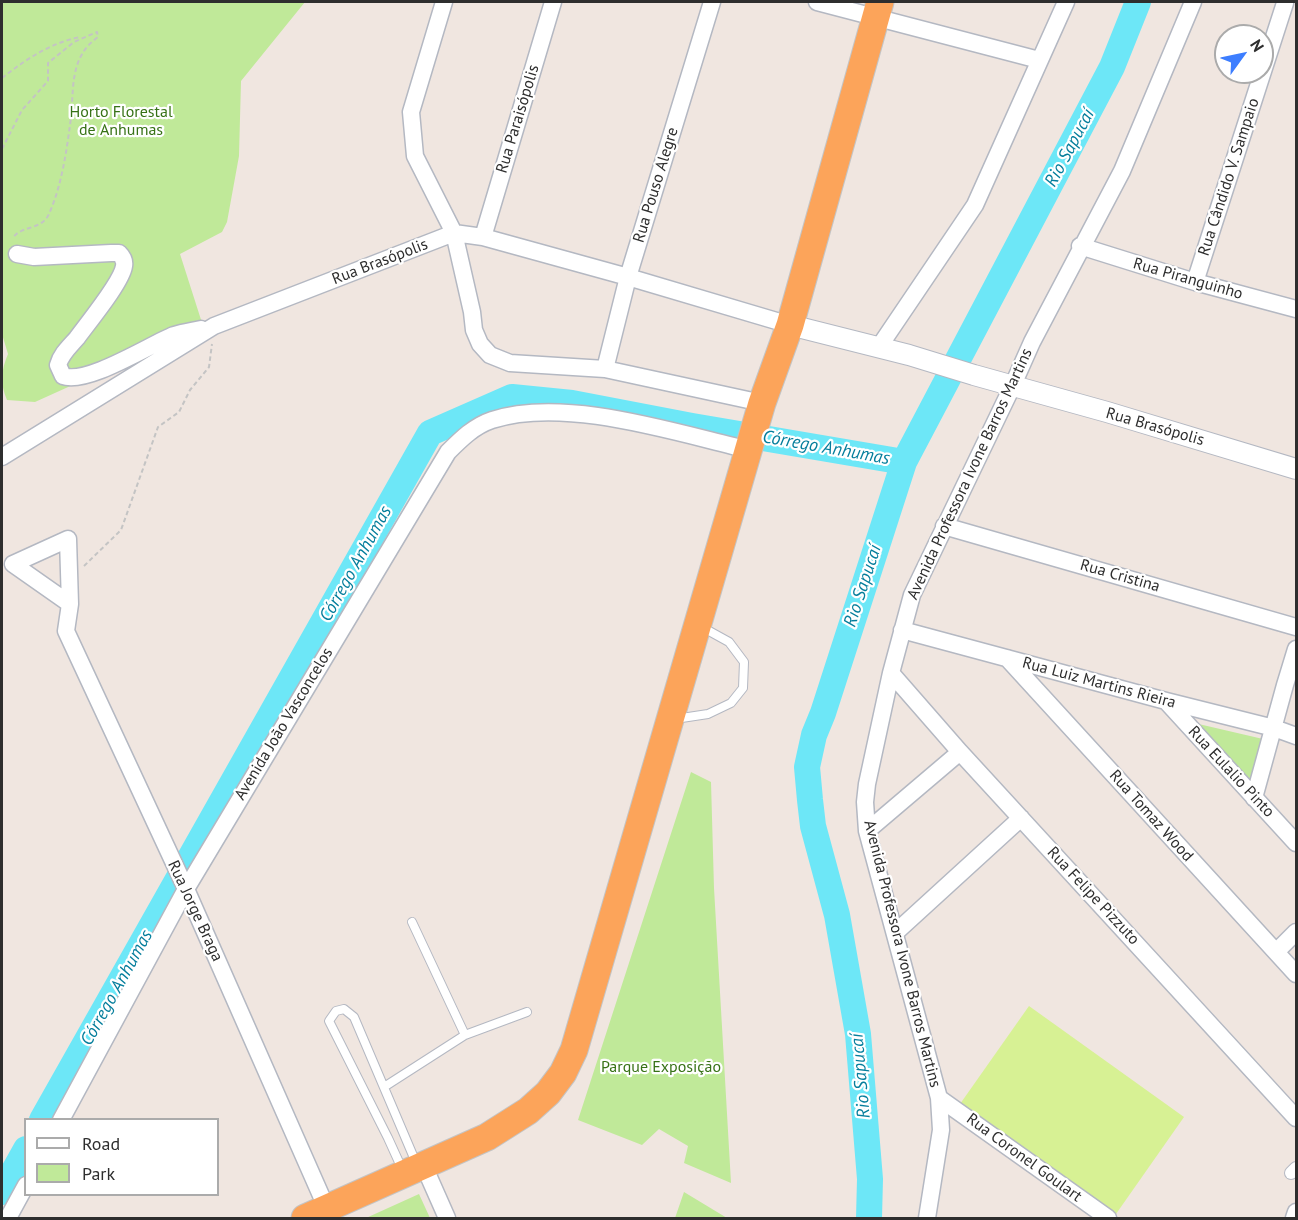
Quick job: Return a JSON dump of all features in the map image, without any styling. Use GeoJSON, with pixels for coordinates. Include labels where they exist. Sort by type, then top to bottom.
{"type":"FeatureCollection","features":[{"type":"Feature","properties":{"kind":"highway"},"geometry":{"type":"LineString","coordinates":[[321,1215],[487,1137],[528,1111],[548,1093],[563,1073],[577,1043],[761,408],[790,325],[878,10]]}},
{"type":"Feature","properties":{"kind":"street"},"geometry":{"type":"LineString","coordinates":[[444,2],[411,112],[415,156],[454,233],[474,330],[480,344],[490,355],[510,363],[605,369],[761,408]]}},
{"type":"Feature","properties":{"kind":"street","name":"Rua Paraisópolis"},"geometry":{"type":"LineString","coordinates":[[483,237],[553,2]]}},
{"type":"Feature","properties":{"kind":"street","name":"Rua Pouso Alegre"},"geometry":{"type":"LineString","coordinates":[[605,369],[628,277],[712,2]]}},
{"type":"Feature","properties":{"kind":"street"},"geometry":{"type":"LineString","coordinates":[[817,2],[878,10],[1039,60]]}},
{"type":"Feature","properties":{"kind":"street"},"geometry":{"type":"LineString","coordinates":[[879,348],[975,205],[1066,2]]}},
{"type":"Feature","properties":{"kind":"street","name":"Avenida Professora Ivone Barros Martins"},"geometry":{"type":"LineString","coordinates":[[927,1218],[940,1130],[939,1098],[867,831],[865,802],[891,673],[912,595],[1032,342],[1080,246],[1122,171],[1193,2]]}},
{"type":"Feature","properties":{"kind":"street","name":"Rua Cândido V. Sampaio"},"geometry":{"type":"LineString","coordinates":[[1195,282],[1286,4]]}},
{"type":"Feature","properties":{"kind":"street","name":"Rua Brasópolis"},"geometry":{"type":"LineString","coordinates":[[2,457],[214,326],[454,233],[483,237],[790,325],[909,355],[1296,469]]}},
{"type":"Feature","properties":{"kind":"street","name":"Rua Piranguinho"},"geometry":{"type":"LineString","coordinates":[[1080,246],[1195,282],[1296,309]]}},
{"type":"Feature","properties":{"kind":"street"},"geometry":{"type":"LineString","coordinates":[[17,254],[34,257],[119,253],[124,259],[124,267],[115,285],[60,358],[59,372],[68,378],[88,376],[177,334],[214,326]]}},
{"type":"Feature","properties":{"kind":"street","name":"Avenida João Vasconcelos"},"geometry":{"type":"LineString","coordinates":[[62,1118],[185,887],[448,452],[467,433],[491,420],[517,414],[551,411],[608,417],[751,445]]}},
{"type":"Feature","properties":{"kind":"street","name":"Rua Cristina"},"geometry":{"type":"LineString","coordinates":[[944,526],[1296,627]]}},
{"type":"Feature","properties":{"kind":"street","name":"Rua Jorge Braga"},"geometry":{"type":"LineString","coordinates":[[70,604],[13,564],[68,539],[70,604],[66,631],[185,887],[321,1215]]}},
{"type":"Feature","properties":{"kind":"street","name":"Rua Luiz Martins Rieira"},"geometry":{"type":"LineString","coordinates":[[902,630],[1274,728],[1296,736]]}},
{"type":"Feature","properties":{"kind":"street"},"geometry":{"type":"LineString","coordinates":[[1254,798],[1274,728],[1291,687],[1296,649]]}},
{"type":"Feature","properties":{"kind":"street","name":"Rua Tomaz Wood"},"geometry":{"type":"LineString","coordinates":[[1007,658],[1296,974]]}},
{"type":"Feature","properties":{"kind":"street","name":"Rua Felipe Pizzuto"},"geometry":{"type":"LineString","coordinates":[[891,673],[960,752],[1296,1118]]}},
{"type":"Feature","properties":{"kind":"street","name":"Rua Eulalio Pinto"},"geometry":{"type":"LineString","coordinates":[[1166,701],[1296,843]]}},
{"type":"Feature","properties":{"kind":"street"},"geometry":{"type":"LineString","coordinates":[[867,831],[960,752]]}},
{"type":"Feature","properties":{"kind":"street"},"geometry":{"type":"LineString","coordinates":[[895,933],[1021,818]]}},
{"type":"Feature","properties":{"kind":"street"},"geometry":{"type":"LineString","coordinates":[[1276,952],[1296,932]]}},
{"type":"Feature","properties":{"kind":"street","name":"Rua Coronel Goulart"},"geometry":{"type":"LineString","coordinates":[[939,1098],[1108,1218]]}},
{"type":"Feature","properties":{"kind":"street"},"geometry":{"type":"LineString","coordinates":[[415,1170],[447,1218]]}},
{"type":"Feature","properties":{"kind":"street"},"geometry":{"type":"LineString","coordinates":[[8,1218],[24,1189]]}},
{"type":"Feature","properties":{"kind":"street"},"geometry":{"type":"LineString","coordinates":[[1294,1218],[1296,1212]]}},
{"type":"Feature","properties":{"kind":"lane"},"geometry":{"type":"LineString","coordinates":[[672,719],[708,714],[731,703],[742,688],[744,662],[729,642],[699,626]]}},
{"type":"Feature","properties":{"kind":"lane"},"geometry":{"type":"LineString","coordinates":[[412,922],[465,1035]]}},
{"type":"Feature","properties":{"kind":"lane"},"geometry":{"type":"LineString","coordinates":[[344,1009],[354,1017],[384,1087],[415,1170],[388,1138],[329,1021],[336,1011],[344,1009]]}},
{"type":"Feature","properties":{"kind":"lane"},"geometry":{"type":"LineString","coordinates":[[384,1087],[465,1035],[527,1012]]}},
{"type":"Feature","properties":{"kind":"path"},"geometry":{"type":"LineString","coordinates":[[2,149],[22,110],[48,81],[48,63],[74,42],[94,31],[97,32],[99,35],[83,51],[71,87],[71,119],[64,166],[48,217],[31,229],[20,231],[13,237],[12,242],[17,254]]}},
{"type":"Feature","properties":{"kind":"path"},"geometry":{"type":"LineString","coordinates":[[2,78],[49,47],[65,40],[85,36]]}},
{"type":"Feature","properties":{"kind":"path"},"geometry":{"type":"LineString","coordinates":[[69,580],[121,530],[158,427],[179,412],[190,390],[209,368],[214,326]]}},
{"type":"Feature","properties":{"kind":"green space","name":"Horto Florestal de Anhumas"},"geometry":{"type":"Polygon","coordinates":[[[2,2],[305,2],[241,81],[239,156],[227,222],[222,232],[180,254],[203,326],[35,402],[7,400],[2,383],[8,354],[2,334],[2,2]]]}},
{"type":"Feature","properties":{"kind":"green space"},"geometry":{"type":"Polygon","coordinates":[[[1190,722],[1263,739],[1251,786],[1190,722]]]}},
{"type":"Feature","properties":{"kind":"green space","name":"Parque Exposição"},"geometry":{"type":"Polygon","coordinates":[[[691,772],[711,782],[714,888],[731,1183],[684,1163],[688,1146],[659,1129],[642,1145],[578,1120],[691,772]]]}},
{"type":"Feature","properties":{"kind":"green space"},"geometry":{"type":"Polygon","coordinates":[[[1029,1006],[1184,1117],[1116,1214],[960,1104],[1029,1006]]]}},
{"type":"Feature","properties":{"kind":"green space"},"geometry":{"type":"Polygon","coordinates":[[[684,1192],[727,1218],[675,1218],[684,1192]]]}},
{"type":"Feature","properties":{"kind":"green space"},"geometry":{"type":"Polygon","coordinates":[[[419,1194],[430,1218],[366,1218],[419,1194]]]}},
{"type":"Feature","properties":{"kind":"waterway","name":"Rio Sapucaí"},"geometry":{"type":"LineString","coordinates":[[869,1218],[870,1179],[858,1034],[837,915],[813,826],[810,800],[807,767],[814,735],[904,462],[1112,67],[1138,2]]}},
{"type":"Feature","properties":{"kind":"waterway","name":"Córrego Anhumas"},"geometry":{"type":"LineString","coordinates":[[43,1118],[430,433],[512,397],[572,403],[904,462]]}},
{"type":"Feature","properties":{"kind":"waterway","name":"Córrego Anhumas"},"geometry":{"type":"LineString","coordinates":[[2,1192],[24,1153]]}}]}
